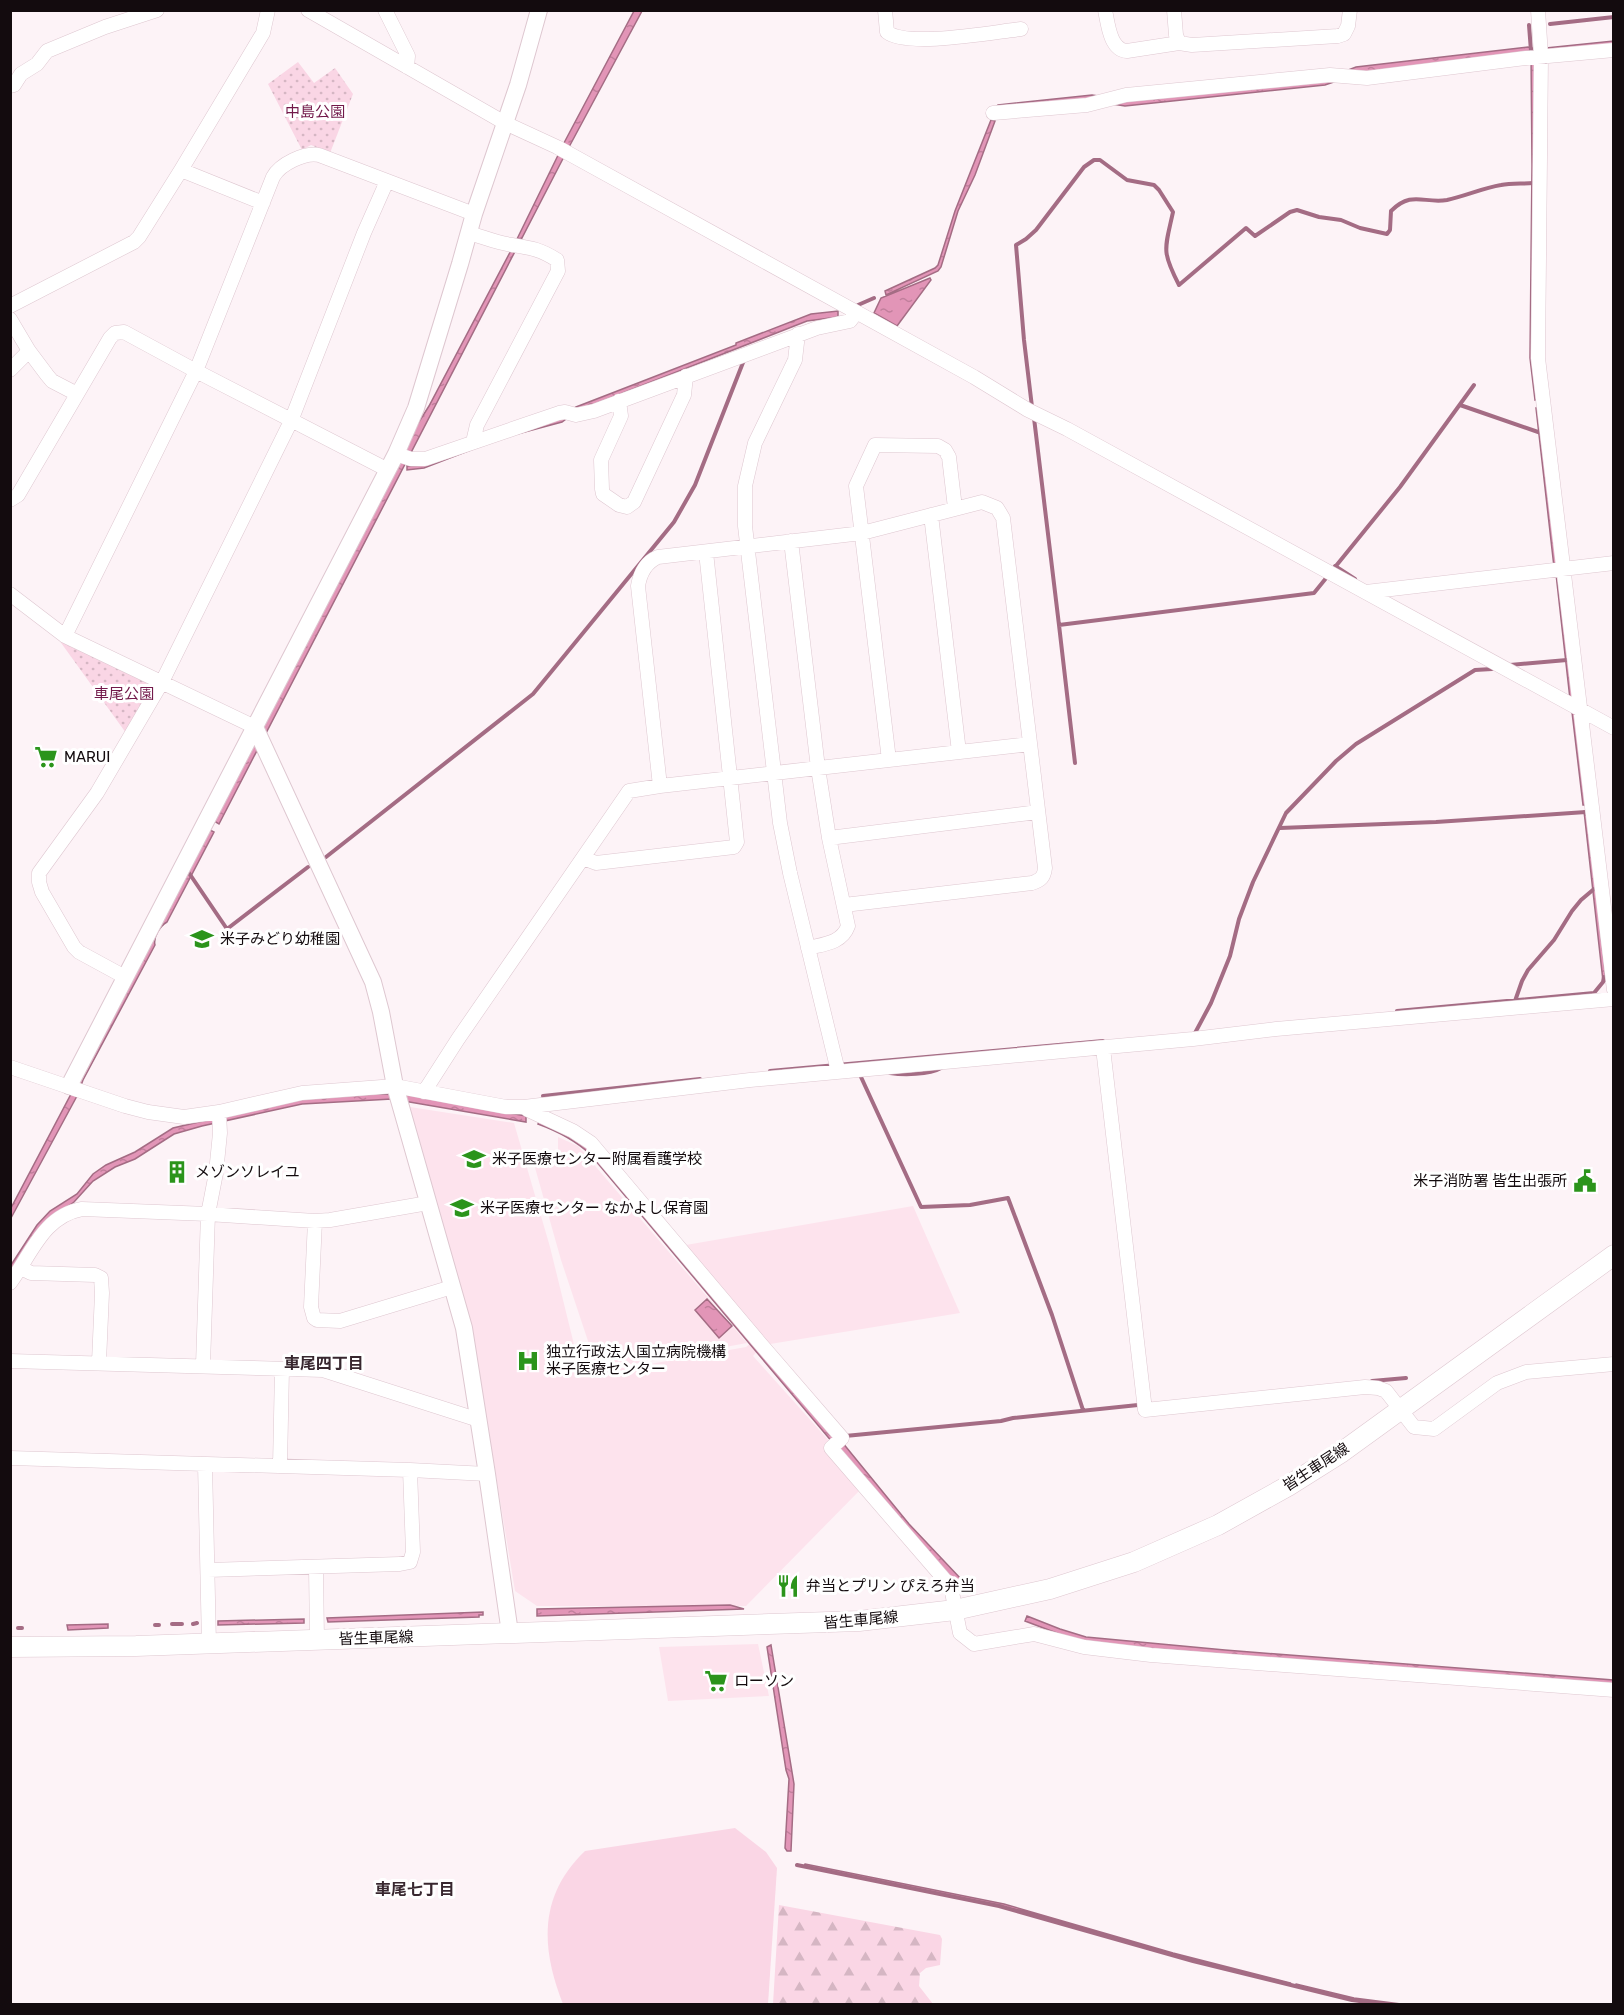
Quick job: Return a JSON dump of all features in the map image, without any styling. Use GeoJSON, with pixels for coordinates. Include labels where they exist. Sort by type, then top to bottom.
{"type":"FeatureCollection","features":[{"type":"Feature","properties":{"kind":"main road","name":"皆生車尾線"},"geometry":{"type":"LineString","coordinates":[[10,1647],[209,1644],[859,1622],[955,1610],[1050,1589],[1124,1566],[1218,1525],[1297,1480],[1342,1452],[1614,1255]]}},
{"type":"Feature","properties":{"kind":"street"},"geometry":{"type":"LineString","coordinates":[[10,86],[14,85],[21,74],[37,64],[47,51],[105,27],[157,10]]}},
{"type":"Feature","properties":{"kind":"street"},"geometry":{"type":"LineString","coordinates":[[10,306],[135,242],[263,33],[268,10]]}},
{"type":"Feature","properties":{"kind":"street"},"geometry":{"type":"LineString","coordinates":[[309,10],[505,123],[562,151],[974,377],[1028,410],[1068,429],[1614,729]]}},
{"type":"Feature","properties":{"kind":"street"},"geometry":{"type":"LineString","coordinates":[[385,10],[408,56],[407,67]]}},
{"type":"Feature","properties":{"kind":"street"},"geometry":{"type":"LineString","coordinates":[[77,1089],[125,977],[388,470],[403,456],[474,214],[518,85],[539,10]]}},
{"type":"Feature","properties":{"kind":"street"},"geometry":{"type":"LineString","coordinates":[[885,10],[887,32],[899,37],[922,39],[1021,29]]}},
{"type":"Feature","properties":{"kind":"street"},"geometry":{"type":"LineString","coordinates":[[1105,10],[1115,45],[1120,50],[1126,51],[1179,44],[1338,36],[1344,34],[1348,26],[1350,10]]}},
{"type":"Feature","properties":{"kind":"street"},"geometry":{"type":"LineString","coordinates":[[1174,10],[1179,44]]}},
{"type":"Feature","properties":{"kind":"street"},"geometry":{"type":"LineString","coordinates":[[1538,10],[1538,358],[1614,990]]}},
{"type":"Feature","properties":{"kind":"street"},"geometry":{"type":"LineString","coordinates":[[993,113],[1099,103],[1126,95],[1330,75],[1367,78],[1537,55],[1614,50]]}},
{"type":"Feature","properties":{"kind":"street"},"geometry":{"type":"LineString","coordinates":[[65,636],[196,371],[277,170],[311,154],[319,154],[474,214]]}},
{"type":"Feature","properties":{"kind":"street"},"geometry":{"type":"LineString","coordinates":[[181,170],[262,203]]}},
{"type":"Feature","properties":{"kind":"street"},"geometry":{"type":"LineString","coordinates":[[125,977],[85,957],[74,947],[42,892],[39,878],[42,869],[97,793],[162,682],[291,421],[364,233],[387,181]]}},
{"type":"Feature","properties":{"kind":"street"},"geometry":{"type":"LineString","coordinates":[[469,233],[541,250],[557,260],[558,271],[477,425],[472,442]]}},
{"type":"Feature","properties":{"kind":"street"},"geometry":{"type":"LineString","coordinates":[[403,456],[425,459],[472,442],[570,414],[594,411],[798,334],[850,321],[856,313]]}},
{"type":"Feature","properties":{"kind":"street"},"geometry":{"type":"LineString","coordinates":[[10,319],[28,351],[52,381],[77,394]]}},
{"type":"Feature","properties":{"kind":"street"},"geometry":{"type":"LineString","coordinates":[[10,500],[18,495],[110,338],[119,332],[124,332],[388,470]]}},
{"type":"Feature","properties":{"kind":"street"},"geometry":{"type":"LineString","coordinates":[[798,334],[795,360],[755,443],[744,504],[747,547],[780,823],[838,1071]]}},
{"type":"Feature","properties":{"kind":"street"},"geometry":{"type":"LineString","coordinates":[[10,370],[28,351]]}},
{"type":"Feature","properties":{"kind":"street"},"geometry":{"type":"LineString","coordinates":[[619,401],[621,416],[601,460],[602,489],[603,494],[619,505],[627,507],[634,502],[684,394],[686,376]]}},
{"type":"Feature","properties":{"kind":"street"},"geometry":{"type":"LineString","coordinates":[[889,760],[856,486],[875,445],[938,446],[945,450],[949,457],[955,508]]}},
{"type":"Feature","properties":{"kind":"street"},"geometry":{"type":"LineString","coordinates":[[660,786],[638,586],[649,562],[658,557],[862,533],[982,502],[997,508],[1003,518],[1044,875],[1039,880],[844,905]]}},
{"type":"Feature","properties":{"kind":"street"},"geometry":{"type":"LineString","coordinates":[[931,515],[959,752]]}},
{"type":"Feature","properties":{"kind":"street"},"geometry":{"type":"LineString","coordinates":[[791,541],[818,768],[829,838],[848,926],[846,932],[837,940],[808,948]]}},
{"type":"Feature","properties":{"kind":"street"},"geometry":{"type":"LineString","coordinates":[[583,858],[596,863],[734,848],[737,842],[705,552]]}},
{"type":"Feature","properties":{"kind":"street"},"geometry":{"type":"LineString","coordinates":[[1366,592],[1614,563]]}},
{"type":"Feature","properties":{"kind":"street"},"geometry":{"type":"LineString","coordinates":[[10,594],[65,636],[255,727],[369,974],[381,1012],[395,1086],[464,1328],[510,1633]]}},
{"type":"Feature","properties":{"kind":"street"},"geometry":{"type":"LineString","coordinates":[[424,1092],[458,1039],[630,791],[731,777],[1030,744]]}},
{"type":"Feature","properties":{"kind":"street"},"geometry":{"type":"LineString","coordinates":[[829,838],[1038,812]]}},
{"type":"Feature","properties":{"kind":"street"},"geometry":{"type":"LineString","coordinates":[[10,1067],[148,1112],[184,1118],[302,1093],[395,1086],[506,1107],[524,1107],[838,1071],[1614,999]]}},
{"type":"Feature","properties":{"kind":"street"},"geometry":{"type":"LineString","coordinates":[[1103,1048],[1145,1410],[1378,1388],[1386,1391],[1414,1427],[1434,1429],[1497,1383],[1526,1372],[1614,1364]]}},
{"type":"Feature","properties":{"kind":"street"},"geometry":{"type":"LineString","coordinates":[[524,1107],[573,1131],[591,1143],[842,1438],[831,1448],[951,1587],[960,1633],[975,1644],[1034,1634],[1084,1647],[1151,1655],[1614,1690]]}},
{"type":"Feature","properties":{"kind":"street"},"geometry":{"type":"LineString","coordinates":[[203,1365],[208,1214],[216,1173],[220,1133],[219,1112]]}},
{"type":"Feature","properties":{"kind":"street"},"geometry":{"type":"LineString","coordinates":[[10,1283],[47,1228],[65,1214],[82,1209],[315,1221],[428,1203]]}},
{"type":"Feature","properties":{"kind":"street"},"geometry":{"type":"LineString","coordinates":[[315,1221],[311,1307],[314,1318],[317,1320],[340,1321],[452,1287]]}},
{"type":"Feature","properties":{"kind":"street"},"geometry":{"type":"LineString","coordinates":[[21,1268],[31,1273],[93,1274],[101,1278],[99,1362]]}},
{"type":"Feature","properties":{"kind":"street"},"geometry":{"type":"LineString","coordinates":[[10,1361],[323,1370],[478,1420]]}},
{"type":"Feature","properties":{"kind":"street"},"geometry":{"type":"LineString","coordinates":[[280,1466],[282,1369]]}},
{"type":"Feature","properties":{"kind":"street"},"geometry":{"type":"LineString","coordinates":[[10,1458],[487,1474]]}},
{"type":"Feature","properties":{"kind":"street"},"geometry":{"type":"LineString","coordinates":[[205,1464],[209,1644]]}},
{"type":"Feature","properties":{"kind":"street"},"geometry":{"type":"LineString","coordinates":[[208,1570],[410,1562],[412,1552],[410,1470]]}},
{"type":"Feature","properties":{"kind":"street"},"geometry":{"type":"LineString","coordinates":[[316,1567],[317,1640]]}},
{"type":"Feature","properties":{"kind":"shaded area","name":"独立行政法人国立病院機構 米子医療センター"},"geometry":{"type":"Polygon","coordinates":[[[410,1107],[514,1123],[550,1247],[581,1373],[639,1366],[746,1347],[755,1340],[761,1347],[753,1356],[830,1442],[862,1488],[746,1606],[537,1606],[515,1591],[470,1318],[410,1107]]]}},
{"type":"Feature","properties":{"kind":"shaded area"},"geometry":{"type":"Polygon","coordinates":[[[558,1137],[578,1146],[747,1343],[595,1371],[589,1344],[561,1260],[534,1164],[558,1158],[558,1137]]]}},
{"type":"Feature","properties":{"kind":"shaded area","name":"独立行政法人国立病院機構 米子医療センター"},"geometry":{"type":"Polygon","coordinates":[[[913,1206],[960,1313],[764,1345],[680,1246],[913,1206]]]}},
{"type":"Feature","properties":{"kind":"shaded area","name":"ローソン"},"geometry":{"type":"Polygon","coordinates":[[[758,1644],[769,1696],[668,1701],[659,1647],[758,1644]]]}},
{"type":"Feature","properties":{"kind":"green space","name":"中島公園"},"geometry":{"type":"Polygon","coordinates":[[[298,62],[314,83],[335,68],[353,94],[330,153],[311,145],[302,150],[268,84],[298,62]]]}},
{"type":"Feature","properties":{"kind":"green space","name":"車尾公園"},"geometry":{"type":"Polygon","coordinates":[[[59,640],[146,682],[150,692],[126,733],[59,640]]]}},
{"type":"Feature","properties":{"kind":"green space"},"geometry":{"type":"Polygon","coordinates":[[[735,1828],[766,1852],[777,1868],[768,2004],[563,2004],[551,1963],[548,1923],[559,1886],[570,1868],[585,1851],[735,1828]]]}},
{"type":"Feature","properties":{"kind":"green space"},"geometry":{"type":"Polygon","coordinates":[[[779,1905],[940,1935],[942,1939],[940,1965],[926,1968],[920,1973],[919,1986],[933,2004],[773,2004],[779,1905]]]}},
{"type":"Feature","properties":{"kind":"water"},"geometry":{"type":"Polygon","coordinates":[[[634,11],[642,11],[569,147],[219,824],[214,821],[415,428],[429,406],[517,239],[565,141],[634,11]]]}},
{"type":"Feature","properties":{"kind":"water"},"geometry":{"type":"Polygon","coordinates":[[[1613,41],[1613,46],[1546,55],[1538,399],[1535,400],[1530,358],[1531,54],[1357,74],[1325,85],[1125,106],[1093,101],[996,107],[1092,95],[1125,100],[1325,79],[1356,67],[1528,47],[1536,49],[1613,41]]]}},
{"type":"Feature","properties":{"kind":"water"},"geometry":{"type":"Polygon","coordinates":[[[991,120],[995,121],[975,175],[958,211],[941,267],[938,271],[886,295],[885,291],[938,265],[955,211],[991,120]]]}},
{"type":"Feature","properties":{"kind":"water"},"geometry":{"type":"Polygon","coordinates":[[[930,278],[931,280],[897,326],[874,313],[881,298],[930,278]]]}},
{"type":"Feature","properties":{"kind":"water"},"geometry":{"type":"Polygon","coordinates":[[[838,311],[838,317],[807,321],[577,411],[562,422],[500,439],[559,418],[576,407],[811,314],[838,311]]]}},
{"type":"Feature","properties":{"kind":"water"},"geometry":{"type":"Polygon","coordinates":[[[1536,408],[1539,408],[1558,566],[1554,567],[1536,408]]]}},
{"type":"Feature","properties":{"kind":"water"},"geometry":{"type":"Polygon","coordinates":[[[498,439],[424,468],[407,470],[407,466],[425,465],[498,439]]]}},
{"type":"Feature","properties":{"kind":"water"},"geometry":{"type":"Polygon","coordinates":[[[1556,574],[1558,574],[1573,699],[1570,699],[1556,574]]]}},
{"type":"Feature","properties":{"kind":"water"},"geometry":{"type":"Polygon","coordinates":[[[1572,712],[1575,712],[1586,805],[1583,805],[1572,712]]]}},
{"type":"Feature","properties":{"kind":"water"},"geometry":{"type":"Polygon","coordinates":[[[1587,810],[1606,981],[1603,981],[1584,811],[1587,810]]]}},
{"type":"Feature","properties":{"kind":"water"},"geometry":{"type":"Polygon","coordinates":[[[210,830],[214,832],[167,922],[158,932],[155,945],[11,1218],[11,1208],[210,830]]]}},
{"type":"Feature","properties":{"kind":"water"},"geometry":{"type":"Polygon","coordinates":[[[378,1094],[409,1095],[526,1116],[526,1122],[392,1099],[302,1104],[174,1134],[135,1159],[115,1167],[93,1181],[74,1202],[43,1224],[11,1274],[11,1265],[37,1225],[50,1211],[77,1194],[93,1174],[106,1165],[135,1152],[173,1128],[303,1098],[378,1094]]]}},
{"type":"Feature","properties":{"kind":"water"},"geometry":{"type":"Polygon","coordinates":[[[540,1119],[591,1147],[833,1431],[909,1524],[962,1580],[958,1586],[870,1487],[590,1154],[565,1136],[538,1124],[540,1119]]]}},
{"type":"Feature","properties":{"kind":"water"},"geometry":{"type":"Polygon","coordinates":[[[707,1299],[732,1326],[719,1338],[695,1310],[707,1299]]]}},
{"type":"Feature","properties":{"kind":"water"},"geometry":{"type":"Polygon","coordinates":[[[730,1605],[744,1609],[537,1616],[537,1609],[730,1605]]]}},
{"type":"Feature","properties":{"kind":"water"},"geometry":{"type":"Polygon","coordinates":[[[483,1612],[483,1615],[479,1617],[328,1622],[327,1618],[483,1612]]]}},
{"type":"Feature","properties":{"kind":"water"},"geometry":{"type":"Polygon","coordinates":[[[1027,1616],[1086,1637],[1613,1680],[1613,1685],[1083,1643],[1025,1621],[1027,1616]]]}},
{"type":"Feature","properties":{"kind":"water"},"geometry":{"type":"Polygon","coordinates":[[[304,1619],[304,1623],[218,1625],[218,1621],[304,1619]]]}},
{"type":"Feature","properties":{"kind":"water"},"geometry":{"type":"Polygon","coordinates":[[[108,1624],[108,1628],[68,1630],[67,1625],[108,1624]]]}},
{"type":"Feature","properties":{"kind":"water"},"geometry":{"type":"Polygon","coordinates":[[[771,1645],[794,1784],[791,1851],[785,1848],[789,1779],[767,1647],[771,1645]]]}},
{"type":"Feature","properties":{"kind":"water"},"geometry":{"type":"Polygon","coordinates":[[[805,1864],[1004,1904],[1173,1953],[1290,1983],[1175,1955],[1023,1911],[804,1866],[805,1864]]]}},
{"type":"Feature","properties":{"kind":"water"},"geometry":{"type":"Polygon","coordinates":[[[1296,1984],[1354,1998],[1401,2004],[1352,1999],[1295,1986],[1296,1984]]]}},
{"type":"Feature","properties":{"kind":"waterway"},"geometry":{"type":"LineString","coordinates":[[1550,24],[1614,17]]}},
{"type":"Feature","properties":{"kind":"waterway"},"geometry":{"type":"LineString","coordinates":[[1529,25],[1531,51]]}},
{"type":"Feature","properties":{"kind":"waterway"},"geometry":{"type":"LineString","coordinates":[[1032,407],[1016,245],[1036,230],[1084,167],[1094,160],[1100,160],[1127,180],[1154,185],[1159,190],[1173,212],[1166,249],[1169,264],[1179,285],[1246,228],[1255,236],[1290,212],[1297,210],[1387,234],[1390,230],[1391,211],[1405,201],[1412,199],[1447,200],[1501,185],[1533,183]]}},
{"type":"Feature","properties":{"kind":"waterway"},"geometry":{"type":"LineString","coordinates":[[858,305],[874,298]]}},
{"type":"Feature","properties":{"kind":"waterway"},"geometry":{"type":"LineString","coordinates":[[326,857],[533,694],[674,522],[695,485],[744,360]]}},
{"type":"Feature","properties":{"kind":"waterway"},"geometry":{"type":"LineString","coordinates":[[1075,763],[1059,625],[1314,593],[1400,487],[1474,385]]}},
{"type":"Feature","properties":{"kind":"waterway"},"geometry":{"type":"LineString","coordinates":[[1460,405],[1541,433]]}},
{"type":"Feature","properties":{"kind":"waterway"},"geometry":{"type":"LineString","coordinates":[[1034,418],[1059,625]]}},
{"type":"Feature","properties":{"kind":"waterway"},"geometry":{"type":"LineString","coordinates":[[1335,566],[1355,579]]}},
{"type":"Feature","properties":{"kind":"waterway"},"geometry":{"type":"LineString","coordinates":[[1510,665],[1567,660]]}},
{"type":"Feature","properties":{"kind":"waterway"},"geometry":{"type":"LineString","coordinates":[[1195,1033],[1211,1003],[1230,956],[1239,919],[1253,882],[1286,813],[1336,761],[1356,744],[1475,670],[1492,669]]}},
{"type":"Feature","properties":{"kind":"waterway"},"geometry":{"type":"LineString","coordinates":[[1280,828],[1436,822],[1586,812],[1586,814]]}},
{"type":"Feature","properties":{"kind":"waterway"},"geometry":{"type":"LineString","coordinates":[[189,873],[227,929],[308,867]]}},
{"type":"Feature","properties":{"kind":"waterway"},"geometry":{"type":"LineString","coordinates":[[1515,1001],[1528,970],[1554,940],[1572,911],[1594,889]]}},
{"type":"Feature","properties":{"kind":"waterway"},"geometry":{"type":"LineString","coordinates":[[1397,1011],[1594,993],[1603,982],[1604,977]]}},
{"type":"Feature","properties":{"kind":"waterway"},"geometry":{"type":"LineString","coordinates":[[770,1071],[1103,1041]]}},
{"type":"Feature","properties":{"kind":"waterway"},"geometry":{"type":"LineString","coordinates":[[890,1073],[923,1073],[941,1068]]}},
{"type":"Feature","properties":{"kind":"waterway"},"geometry":{"type":"LineString","coordinates":[[861,1077],[921,1207],[970,1205],[1008,1198],[1052,1315],[1083,1410]]}},
{"type":"Feature","properties":{"kind":"waterway"},"geometry":{"type":"LineString","coordinates":[[543,1096],[700,1079]]}},
{"type":"Feature","properties":{"kind":"waterway"},"geometry":{"type":"LineString","coordinates":[[1372,1381],[1406,1378]]}},
{"type":"Feature","properties":{"kind":"waterway"},"geometry":{"type":"LineString","coordinates":[[845,1436],[1138,1405]]}},
{"type":"Feature","properties":{"kind":"waterway"},"geometry":{"type":"LineString","coordinates":[[193,1624],[197,1623]]}},
{"type":"Feature","properties":{"kind":"waterway"},"geometry":{"type":"LineString","coordinates":[[172,1624],[182,1624]]}},
{"type":"Feature","properties":{"kind":"waterway"},"geometry":{"type":"LineString","coordinates":[[797,1865],[999,1906],[1193,1961],[1352,2000],[1382,2004]]}},
{"type":"Feature","properties":{"kind":"place","name":"MARUI"},"geometry":{"type":"Point","coordinates":[46,757]}},
{"type":"Feature","properties":{"kind":"place","name":"米子みどり幼稚園"},"geometry":{"type":"Point","coordinates":[202,939]}},
{"type":"Feature","properties":{"kind":"place","name":"米子医療センター附属看護学校"},"geometry":{"type":"Point","coordinates":[474,1159]}},
{"type":"Feature","properties":{"kind":"place","name":"メゾンソレイユ"},"geometry":{"type":"Point","coordinates":[177,1172]}},
{"type":"Feature","properties":{"kind":"place","name":"米子消防署 皆生出張所"},"geometry":{"type":"Point","coordinates":[1585,1181]}},
{"type":"Feature","properties":{"kind":"place","name":"米子医療センター なかよし保育園"},"geometry":{"type":"Point","coordinates":[462,1208]}},
{"type":"Feature","properties":{"kind":"place","name":"独立行政法人国立病院機構 米子医療センター"},"geometry":{"type":"Point","coordinates":[528,1361]}},
{"type":"Feature","properties":{"kind":"place","name":"弁当とプリン ぴえろ弁当"},"geometry":{"type":"Point","coordinates":[788,1586]}},
{"type":"Feature","properties":{"kind":"place","name":"ローソン"},"geometry":{"type":"Point","coordinates":[716,1681]}},
{"type":"Feature","properties":{"kind":"district","name":"車尾四丁目"},"geometry":{"type":"Point","coordinates":[324,1363]}},
{"type":"Feature","properties":{"kind":"district","name":"車尾七丁目"},"geometry":{"type":"Point","coordinates":[415,1889]}}]}
